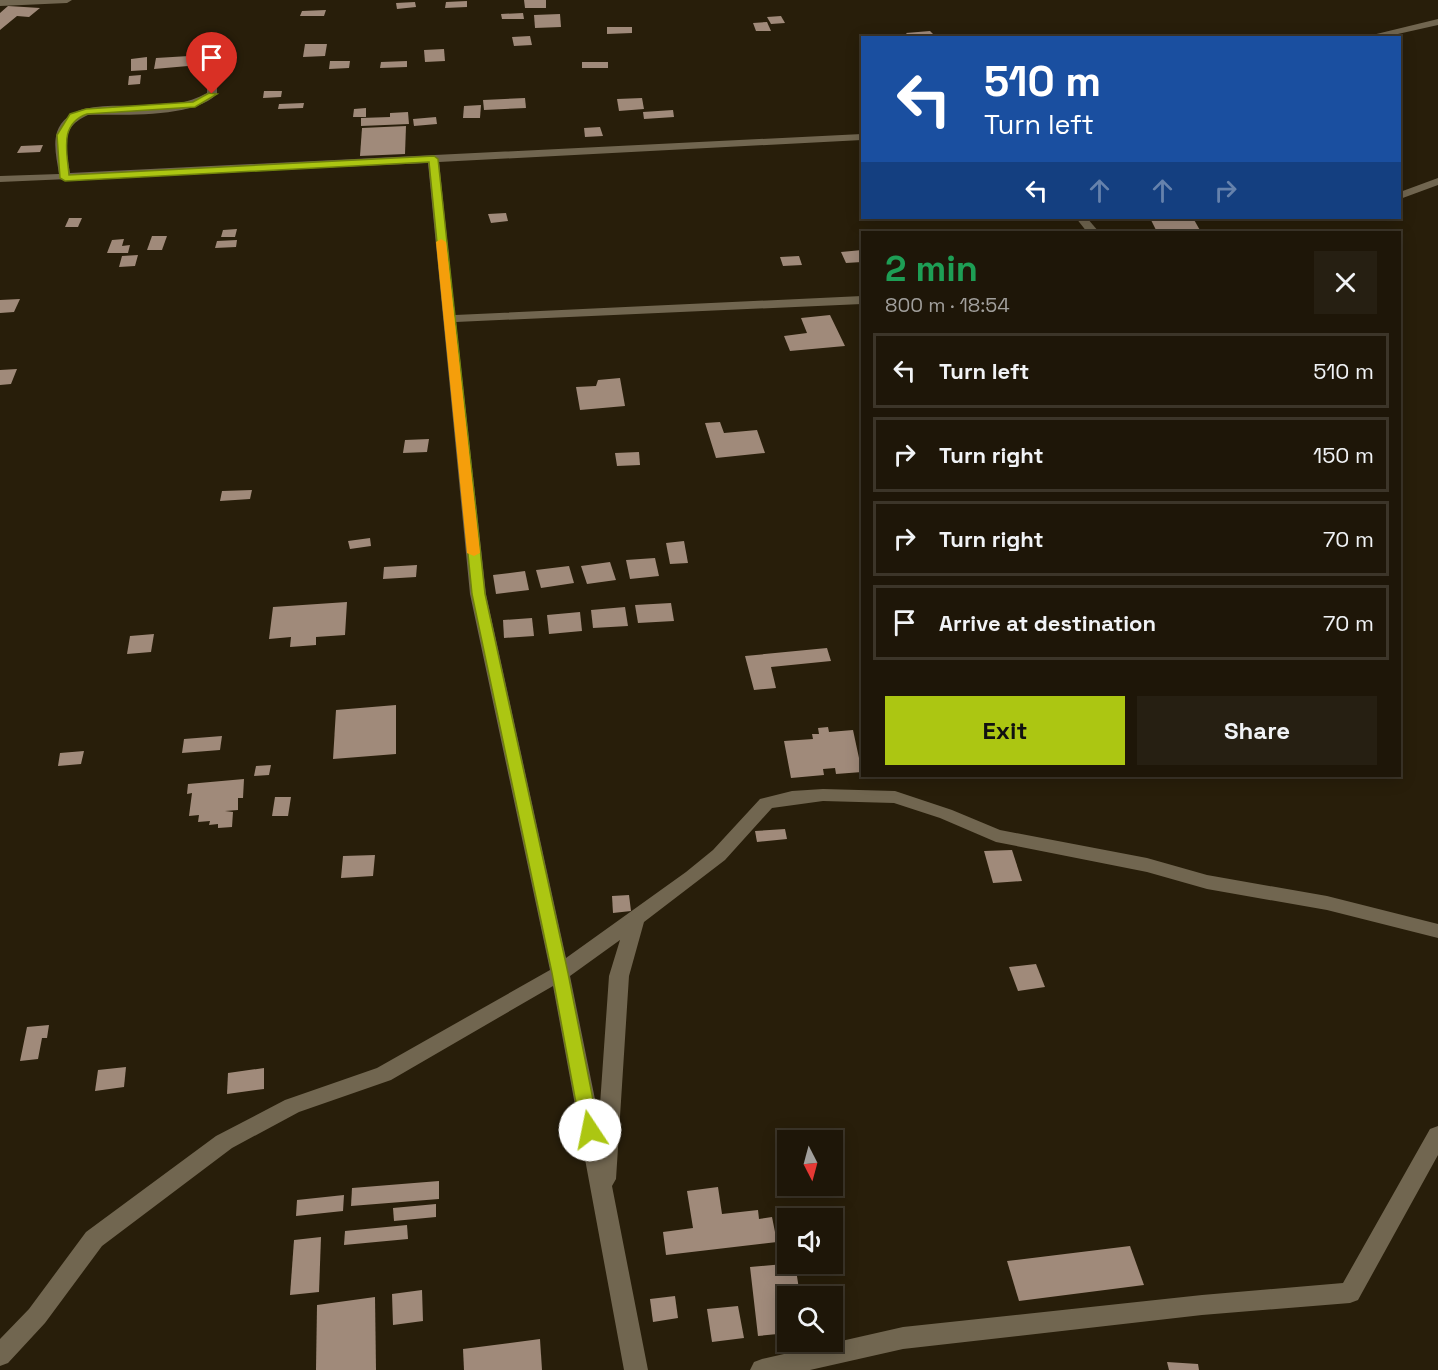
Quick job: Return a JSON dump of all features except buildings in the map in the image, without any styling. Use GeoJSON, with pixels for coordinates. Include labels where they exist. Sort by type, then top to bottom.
{"type":"FeatureCollection","features":[{"type":"Feature","properties":{"kind":"street"},"geometry":{"type":"LineString","coordinates":[[0,3],[67,0]]}},
{"type":"Feature","properties":{"kind":"street"},"geometry":{"type":"LineString","coordinates":[[1373,36],[1438,22]]}},
{"type":"Feature","properties":{"kind":"street"},"geometry":{"type":"LineString","coordinates":[[65,178],[61,135],[73,116],[86,112],[181,106],[205,101],[212,94],[212,60]]}},
{"type":"Feature","properties":{"kind":"street"},"geometry":{"type":"LineString","coordinates":[[0,179],[65,178],[861,137]]}},
{"type":"Feature","properties":{"kind":"street"},"geometry":{"type":"LineString","coordinates":[[434,159],[478,594],[560,973],[636,1370]]}},
{"type":"Feature","properties":{"kind":"street"},"geometry":{"type":"LineString","coordinates":[[1401,196],[1438,181]]}},
{"type":"Feature","properties":{"kind":"street"},"geometry":{"type":"LineString","coordinates":[[1081,219],[1092,231]]}},
{"type":"Feature","properties":{"kind":"street"},"geometry":{"type":"LineString","coordinates":[[449,319],[861,300]]}},
{"type":"Feature","properties":{"kind":"street"},"geometry":{"type":"LineString","coordinates":[[2,1358],[37,1316],[94,1239],[224,1142],[292,1106],[384,1074],[560,973],[693,877],[719,855],[766,803],[792,797],[859,795],[895,797],[946,814],[996,836],[1147,865],[1207,882],[1327,903],[1438,931]]}},
{"type":"Feature","properties":{"kind":"street"},"geometry":{"type":"LineString","coordinates":[[603,1197],[617,1033],[619,976],[636,917]]}},
{"type":"Feature","properties":{"kind":"street"},"geometry":{"type":"LineString","coordinates":[[762,1370],[903,1338],[1202,1305],[1350,1293],[1438,1135]]}},
{"type":"Feature","properties":{"kind":"slow traffic"},"geometry":{"type":"LineString","coordinates":[[441,242],[474,553]]}},
{"type":"Feature","properties":{"kind":"route"},"geometry":{"type":"LineString","coordinates":[[212,94],[205,101],[195,105],[86,112],[73,116],[61,135],[60,145],[65,178],[434,159],[478,594],[560,973],[590,1130]]}}]}
